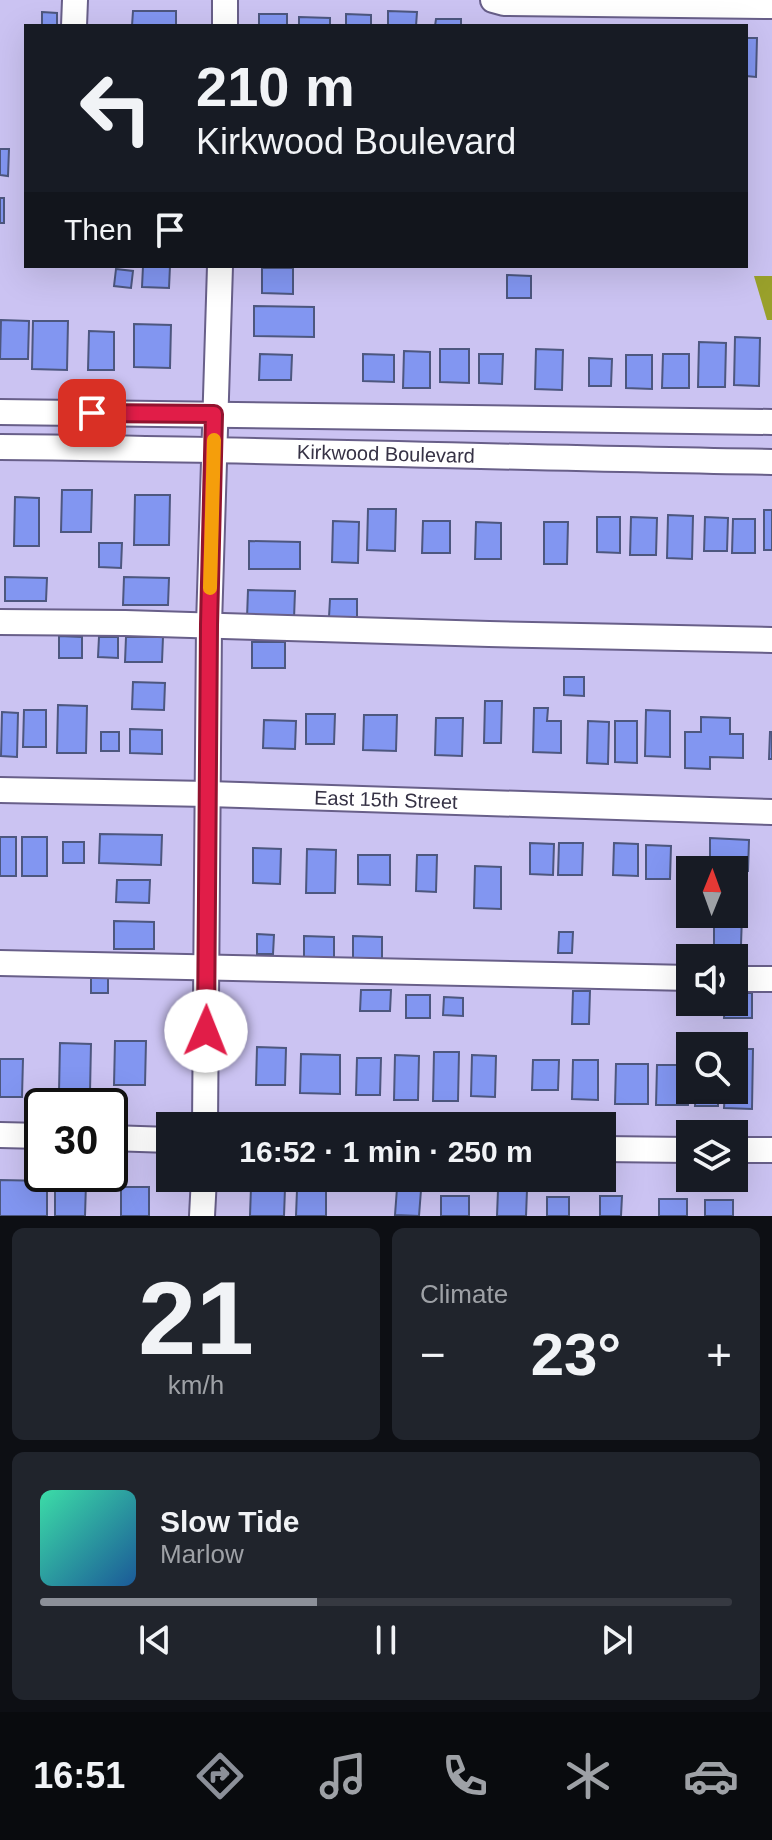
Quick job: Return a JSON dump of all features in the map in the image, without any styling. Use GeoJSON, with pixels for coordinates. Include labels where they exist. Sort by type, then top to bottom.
{"type":"FeatureCollection","features":[{"type":"Feature","properties":{"kind":"street"},"geometry":{"type":"LineString","coordinates":[[74,24],[75,0]]}},
{"type":"Feature","properties":{"kind":"street"},"geometry":{"type":"LineString","coordinates":[[225,0],[225,24]]}},
{"type":"Feature","properties":{"kind":"street"},"geometry":{"type":"LineString","coordinates":[[493,0],[504,3],[772,6]]}},
{"type":"Feature","properties":{"kind":"street"},"geometry":{"type":"LineString","coordinates":[[205,1112],[209,625],[220,268]]}},
{"type":"Feature","properties":{"kind":"street","name":"Kirkwood Boulevard"},"geometry":{"type":"LineString","coordinates":[[0,412],[772,422]]}},
{"type":"Feature","properties":{"kind":"street"},"geometry":{"type":"LineString","coordinates":[[600,459],[602,420]]}},
{"type":"Feature","properties":{"kind":"street","name":"Kirkwood Boulevard"},"geometry":{"type":"LineString","coordinates":[[0,447],[772,462]]}},
{"type":"Feature","properties":{"kind":"street"},"geometry":{"type":"LineString","coordinates":[[0,622],[772,640]]}},
{"type":"Feature","properties":{"kind":"street","name":"East 15th Street"},"geometry":{"type":"LineString","coordinates":[[0,790],[772,812]]}},
{"type":"Feature","properties":{"kind":"street"},"geometry":{"type":"LineString","coordinates":[[0,963],[676,978]]}},
{"type":"Feature","properties":{"kind":"street"},"geometry":{"type":"LineString","coordinates":[[748,979],[772,979]]}},
{"type":"Feature","properties":{"kind":"street"},"geometry":{"type":"LineString","coordinates":[[0,1135],[24,1136]]}},
{"type":"Feature","properties":{"kind":"street"},"geometry":{"type":"LineString","coordinates":[[128,1139],[156,1140]]}},
{"type":"Feature","properties":{"kind":"street"},"geometry":{"type":"LineString","coordinates":[[616,1149],[676,1150]]}},
{"type":"Feature","properties":{"kind":"street"},"geometry":{"type":"LineString","coordinates":[[748,1150],[772,1150]]}},
{"type":"Feature","properties":{"kind":"street"},"geometry":{"type":"LineString","coordinates":[[202,1216],[203,1192]]}},
{"type":"Feature","properties":{"kind":"shaded area"},"geometry":{"type":"Polygon","coordinates":[[[754,276],[772,276],[772,320],[767,320],[754,276]]]}},
{"type":"Feature","properties":{"kind":"building"},"geometry":{"type":"Polygon","coordinates":[[[133,11],[176,11],[176,24],[132,24],[133,11]]]}},
{"type":"Feature","properties":{"kind":"building"},"geometry":{"type":"Polygon","coordinates":[[[388,11],[417,12],[416,24],[388,24],[388,11]]]}},
{"type":"Feature","properties":{"kind":"building"},"geometry":{"type":"Polygon","coordinates":[[[42,12],[57,13],[57,24],[42,24],[42,12]]]}},
{"type":"Feature","properties":{"kind":"building"},"geometry":{"type":"Polygon","coordinates":[[[259,14],[287,14],[287,24],[259,24],[259,14]]]}},
{"type":"Feature","properties":{"kind":"building"},"geometry":{"type":"Polygon","coordinates":[[[346,14],[371,15],[371,24],[346,24],[346,14]]]}},
{"type":"Feature","properties":{"kind":"building"},"geometry":{"type":"Polygon","coordinates":[[[299,17],[330,18],[330,24],[299,24],[299,17]]]}},
{"type":"Feature","properties":{"kind":"building"},"geometry":{"type":"Polygon","coordinates":[[[436,19],[461,19],[461,24],[435,24],[436,19]]]}},
{"type":"Feature","properties":{"kind":"building"},"geometry":{"type":"Polygon","coordinates":[[[748,38],[757,38],[756,77],[748,76],[748,38]]]}},
{"type":"Feature","properties":{"kind":"building"},"geometry":{"type":"Polygon","coordinates":[[[0,149],[9,149],[8,176],[0,175],[0,149]]]}},
{"type":"Feature","properties":{"kind":"building"},"geometry":{"type":"Polygon","coordinates":[[[0,198],[4,198],[4,223],[0,223],[0,198]]]}},
{"type":"Feature","properties":{"kind":"building"},"geometry":{"type":"Polygon","coordinates":[[[143,268],[170,268],[169,288],[142,287],[143,268]]]}},
{"type":"Feature","properties":{"kind":"building"},"geometry":{"type":"Polygon","coordinates":[[[262,268],[293,268],[293,294],[262,293],[262,268]]]}},
{"type":"Feature","properties":{"kind":"building"},"geometry":{"type":"Polygon","coordinates":[[[116,269],[133,271],[131,288],[114,286],[116,269]]]}},
{"type":"Feature","properties":{"kind":"building"},"geometry":{"type":"Polygon","coordinates":[[[507,275],[531,276],[531,298],[507,298],[507,275]]]}},
{"type":"Feature","properties":{"kind":"building"},"geometry":{"type":"Polygon","coordinates":[[[254,306],[314,307],[314,337],[254,336],[254,306]]]}},
{"type":"Feature","properties":{"kind":"building"},"geometry":{"type":"Polygon","coordinates":[[[1,320],[29,321],[28,359],[0,359],[1,320]]]}},
{"type":"Feature","properties":{"kind":"building"},"geometry":{"type":"Polygon","coordinates":[[[33,321],[68,321],[67,370],[32,369],[33,321]]]}},
{"type":"Feature","properties":{"kind":"building"},"geometry":{"type":"Polygon","coordinates":[[[134,324],[171,325],[170,368],[134,367],[134,324]]]}},
{"type":"Feature","properties":{"kind":"building"},"geometry":{"type":"Polygon","coordinates":[[[89,331],[114,332],[114,370],[88,370],[89,331]]]}},
{"type":"Feature","properties":{"kind":"building"},"geometry":{"type":"Polygon","coordinates":[[[735,337],[760,338],[759,386],[734,385],[735,337]]]}},
{"type":"Feature","properties":{"kind":"building"},"geometry":{"type":"Polygon","coordinates":[[[699,342],[726,343],[725,387],[698,387],[699,342]]]}},
{"type":"Feature","properties":{"kind":"building"},"geometry":{"type":"Polygon","coordinates":[[[440,349],[469,349],[469,383],[440,382],[440,349]]]}},
{"type":"Feature","properties":{"kind":"building"},"geometry":{"type":"Polygon","coordinates":[[[536,349],[563,350],[562,390],[535,389],[536,349]]]}},
{"type":"Feature","properties":{"kind":"building"},"geometry":{"type":"Polygon","coordinates":[[[404,351],[430,352],[430,388],[403,388],[404,351]]]}},
{"type":"Feature","properties":{"kind":"building"},"geometry":{"type":"Polygon","coordinates":[[[260,354],[292,355],[291,380],[259,380],[260,354]]]}},
{"type":"Feature","properties":{"kind":"building"},"geometry":{"type":"Polygon","coordinates":[[[363,354],[394,355],[394,382],[363,381],[363,354]]]}},
{"type":"Feature","properties":{"kind":"building"},"geometry":{"type":"Polygon","coordinates":[[[479,354],[503,354],[502,384],[479,383],[479,354]]]}},
{"type":"Feature","properties":{"kind":"building"},"geometry":{"type":"Polygon","coordinates":[[[663,354],[689,354],[689,388],[662,388],[663,354]]]}},
{"type":"Feature","properties":{"kind":"building"},"geometry":{"type":"Polygon","coordinates":[[[626,355],[652,355],[652,389],[626,388],[626,355]]]}},
{"type":"Feature","properties":{"kind":"building"},"geometry":{"type":"Polygon","coordinates":[[[589,358],[612,359],[611,386],[589,386],[589,358]]]}},
{"type":"Feature","properties":{"kind":"building"},"geometry":{"type":"Polygon","coordinates":[[[62,490],[92,490],[91,532],[61,532],[62,490]]]}},
{"type":"Feature","properties":{"kind":"building"},"geometry":{"type":"Polygon","coordinates":[[[135,495],[170,495],[169,545],[134,545],[135,495]]]}},
{"type":"Feature","properties":{"kind":"building"},"geometry":{"type":"Polygon","coordinates":[[[15,497],[39,498],[39,546],[14,546],[15,497]]]}},
{"type":"Feature","properties":{"kind":"building"},"geometry":{"type":"Polygon","coordinates":[[[368,509],[396,509],[395,551],[367,550],[368,509]]]}},
{"type":"Feature","properties":{"kind":"building"},"geometry":{"type":"Polygon","coordinates":[[[764,510],[772,510],[772,550],[764,550],[764,510]]]}},
{"type":"Feature","properties":{"kind":"building"},"geometry":{"type":"Polygon","coordinates":[[[668,515],[693,516],[692,559],[667,558],[668,515]]]}},
{"type":"Feature","properties":{"kind":"building"},"geometry":{"type":"Polygon","coordinates":[[[597,517],[620,517],[620,553],[597,552],[597,517]]]}},
{"type":"Feature","properties":{"kind":"building"},"geometry":{"type":"Polygon","coordinates":[[[631,517],[657,518],[656,555],[630,555],[631,517]]]}},
{"type":"Feature","properties":{"kind":"building"},"geometry":{"type":"Polygon","coordinates":[[[705,517],[728,518],[727,551],[704,551],[705,517]]]}},
{"type":"Feature","properties":{"kind":"building"},"geometry":{"type":"Polygon","coordinates":[[[733,519],[755,519],[755,553],[732,553],[733,519]]]}},
{"type":"Feature","properties":{"kind":"building"},"geometry":{"type":"Polygon","coordinates":[[[333,521],[359,522],[358,563],[332,562],[333,521]]]}},
{"type":"Feature","properties":{"kind":"building"},"geometry":{"type":"Polygon","coordinates":[[[423,521],[450,521],[450,553],[422,553],[423,521]]]}},
{"type":"Feature","properties":{"kind":"building"},"geometry":{"type":"Polygon","coordinates":[[[476,522],[501,523],[501,559],[475,559],[476,522]]]}},
{"type":"Feature","properties":{"kind":"building"},"geometry":{"type":"Polygon","coordinates":[[[544,522],[568,522],[567,564],[544,564],[544,522]]]}},
{"type":"Feature","properties":{"kind":"building"},"geometry":{"type":"Polygon","coordinates":[[[249,541],[300,542],[300,569],[249,569],[249,541]]]}},
{"type":"Feature","properties":{"kind":"building"},"geometry":{"type":"Polygon","coordinates":[[[99,543],[122,543],[121,568],[99,567],[99,543]]]}},
{"type":"Feature","properties":{"kind":"building"},"geometry":{"type":"Polygon","coordinates":[[[5,577],[47,578],[46,601],[5,601],[5,577]]]}},
{"type":"Feature","properties":{"kind":"building"},"geometry":{"type":"Polygon","coordinates":[[[124,577],[169,578],[168,605],[123,605],[124,577]]]}},
{"type":"Feature","properties":{"kind":"building"},"geometry":{"type":"Polygon","coordinates":[[[248,590],[295,591],[294,619],[247,618],[248,590]]]}},
{"type":"Feature","properties":{"kind":"building"},"geometry":{"type":"Polygon","coordinates":[[[330,599],[357,599],[357,618],[329,617],[330,599]]]}},
{"type":"Feature","properties":{"kind":"building"},"geometry":{"type":"Polygon","coordinates":[[[59,636],[82,637],[82,658],[59,658],[59,636]]]}},
{"type":"Feature","properties":{"kind":"building"},"geometry":{"type":"Polygon","coordinates":[[[99,637],[118,637],[118,658],[98,657],[99,637]]]}},
{"type":"Feature","properties":{"kind":"building"},"geometry":{"type":"Polygon","coordinates":[[[126,637],[163,637],[162,662],[125,662],[126,637]]]}},
{"type":"Feature","properties":{"kind":"building"},"geometry":{"type":"Polygon","coordinates":[[[252,642],[285,642],[285,668],[252,668],[252,642]]]}},
{"type":"Feature","properties":{"kind":"building"},"geometry":{"type":"Polygon","coordinates":[[[564,677],[584,677],[584,696],[564,695],[564,677]]]}},
{"type":"Feature","properties":{"kind":"building"},"geometry":{"type":"Polygon","coordinates":[[[133,682],[165,683],[164,710],[132,709],[133,682]]]}},
{"type":"Feature","properties":{"kind":"building"},"geometry":{"type":"Polygon","coordinates":[[[485,701],[502,701],[501,743],[484,743],[485,701]]]}},
{"type":"Feature","properties":{"kind":"building"},"geometry":{"type":"Polygon","coordinates":[[[58,705],[87,706],[86,753],[57,753],[58,705]]]}},
{"type":"Feature","properties":{"kind":"building"},"geometry":{"type":"Polygon","coordinates":[[[534,708],[548,708],[547,721],[561,721],[561,753],[533,752],[534,708]]]}},
{"type":"Feature","properties":{"kind":"building"},"geometry":{"type":"Polygon","coordinates":[[[24,710],[46,710],[46,747],[23,747],[24,710]]]}},
{"type":"Feature","properties":{"kind":"building"},"geometry":{"type":"Polygon","coordinates":[[[646,710],[670,711],[670,757],[645,756],[646,710]]]}},
{"type":"Feature","properties":{"kind":"building"},"geometry":{"type":"Polygon","coordinates":[[[2,712],[18,713],[17,757],[1,756],[2,712]]]}},
{"type":"Feature","properties":{"kind":"building"},"geometry":{"type":"Polygon","coordinates":[[[306,714],[335,714],[334,744],[306,744],[306,714]]]}},
{"type":"Feature","properties":{"kind":"building"},"geometry":{"type":"Polygon","coordinates":[[[364,715],[397,715],[396,751],[363,750],[364,715]]]}},
{"type":"Feature","properties":{"kind":"building"},"geometry":{"type":"Polygon","coordinates":[[[701,717],[730,718],[730,734],[743,734],[743,758],[710,757],[710,769],[685,768],[685,732],[701,732],[701,717]]]}},
{"type":"Feature","properties":{"kind":"building"},"geometry":{"type":"Polygon","coordinates":[[[436,718],[463,718],[462,756],[435,755],[436,718]]]}},
{"type":"Feature","properties":{"kind":"building"},"geometry":{"type":"Polygon","coordinates":[[[264,720],[296,721],[295,749],[263,748],[264,720]]]}},
{"type":"Feature","properties":{"kind":"building"},"geometry":{"type":"Polygon","coordinates":[[[588,721],[609,722],[608,764],[587,763],[588,721]]]}},
{"type":"Feature","properties":{"kind":"building"},"geometry":{"type":"Polygon","coordinates":[[[615,721],[637,721],[637,763],[615,762],[615,721]]]}},
{"type":"Feature","properties":{"kind":"building"},"geometry":{"type":"Polygon","coordinates":[[[130,729],[162,730],[162,754],[130,753],[130,729]]]}},
{"type":"Feature","properties":{"kind":"building"},"geometry":{"type":"Polygon","coordinates":[[[101,732],[119,732],[119,751],[101,751],[101,732]]]}},
{"type":"Feature","properties":{"kind":"building"},"geometry":{"type":"Polygon","coordinates":[[[772,732],[772,759],[769,759],[772,732]]]}},
{"type":"Feature","properties":{"kind":"building"},"geometry":{"type":"Polygon","coordinates":[[[100,834],[162,835],[161,865],[99,863],[100,834]]]}},
{"type":"Feature","properties":{"kind":"building"},"geometry":{"type":"Polygon","coordinates":[[[0,837],[16,837],[16,876],[0,876],[0,837]]]}},
{"type":"Feature","properties":{"kind":"building"},"geometry":{"type":"Polygon","coordinates":[[[22,837],[47,837],[47,876],[22,876],[22,837]]]}},
{"type":"Feature","properties":{"kind":"building"},"geometry":{"type":"Polygon","coordinates":[[[710,838],[749,840],[748,871],[748,856],[710,856],[710,838]]]}},
{"type":"Feature","properties":{"kind":"building"},"geometry":{"type":"Polygon","coordinates":[[[63,842],[84,842],[84,863],[63,863],[63,842]]]}},
{"type":"Feature","properties":{"kind":"building"},"geometry":{"type":"Polygon","coordinates":[[[530,843],[554,844],[553,875],[530,874],[530,843]]]}},
{"type":"Feature","properties":{"kind":"building"},"geometry":{"type":"Polygon","coordinates":[[[559,843],[583,843],[582,875],[558,875],[559,843]]]}},
{"type":"Feature","properties":{"kind":"building"},"geometry":{"type":"Polygon","coordinates":[[[614,843],[638,844],[638,876],[613,875],[614,843]]]}},
{"type":"Feature","properties":{"kind":"building"},"geometry":{"type":"Polygon","coordinates":[[[646,845],[671,846],[670,879],[646,879],[646,845]]]}},
{"type":"Feature","properties":{"kind":"building"},"geometry":{"type":"Polygon","coordinates":[[[253,848],[281,849],[280,884],[253,883],[253,848]]]}},
{"type":"Feature","properties":{"kind":"building"},"geometry":{"type":"Polygon","coordinates":[[[307,849],[336,850],[335,893],[306,893],[307,849]]]}},
{"type":"Feature","properties":{"kind":"building"},"geometry":{"type":"Polygon","coordinates":[[[358,855],[390,855],[390,885],[358,884],[358,855]]]}},
{"type":"Feature","properties":{"kind":"building"},"geometry":{"type":"Polygon","coordinates":[[[417,855],[437,855],[436,892],[416,891],[417,855]]]}},
{"type":"Feature","properties":{"kind":"building"},"geometry":{"type":"Polygon","coordinates":[[[475,866],[501,867],[501,909],[474,908],[475,866]]]}},
{"type":"Feature","properties":{"kind":"building"},"geometry":{"type":"Polygon","coordinates":[[[117,880],[150,880],[149,903],[116,902],[117,880]]]}},
{"type":"Feature","properties":{"kind":"building"},"geometry":{"type":"Polygon","coordinates":[[[114,921],[154,922],[154,949],[114,949],[114,921]]]}},
{"type":"Feature","properties":{"kind":"building"},"geometry":{"type":"Polygon","coordinates":[[[714,928],[742,928],[741,944],[714,944],[714,928]]]}},
{"type":"Feature","properties":{"kind":"building"},"geometry":{"type":"Polygon","coordinates":[[[559,932],[573,932],[572,953],[558,953],[559,932]]]}},
{"type":"Feature","properties":{"kind":"building"},"geometry":{"type":"Polygon","coordinates":[[[257,934],[274,935],[273,954],[257,954],[257,934]]]}},
{"type":"Feature","properties":{"kind":"building"},"geometry":{"type":"Polygon","coordinates":[[[304,936],[334,937],[334,959],[304,958],[304,936]]]}},
{"type":"Feature","properties":{"kind":"building"},"geometry":{"type":"Polygon","coordinates":[[[353,936],[382,937],[382,960],[353,959],[353,936]]]}},
{"type":"Feature","properties":{"kind":"building"},"geometry":{"type":"Polygon","coordinates":[[[91,975],[108,976],[108,993],[91,993],[91,975]]]}},
{"type":"Feature","properties":{"kind":"building"},"geometry":{"type":"Polygon","coordinates":[[[361,990],[391,990],[390,1011],[360,1011],[361,990]]]}},
{"type":"Feature","properties":{"kind":"building"},"geometry":{"type":"Polygon","coordinates":[[[573,991],[590,991],[589,1024],[572,1024],[573,991]]]}},
{"type":"Feature","properties":{"kind":"building"},"geometry":{"type":"Polygon","coordinates":[[[748,993],[752,993],[752,1018],[724,1018],[748,1016],[748,993]]]}},
{"type":"Feature","properties":{"kind":"building"},"geometry":{"type":"Polygon","coordinates":[[[406,995],[430,995],[430,1018],[406,1018],[406,995]]]}},
{"type":"Feature","properties":{"kind":"building"},"geometry":{"type":"Polygon","coordinates":[[[444,997],[463,998],[463,1016],[443,1015],[444,997]]]}},
{"type":"Feature","properties":{"kind":"building"},"geometry":{"type":"Polygon","coordinates":[[[115,1041],[146,1041],[145,1085],[114,1085],[115,1041]]]}},
{"type":"Feature","properties":{"kind":"building"},"geometry":{"type":"Polygon","coordinates":[[[60,1043],[91,1044],[90,1088],[59,1088],[60,1043]]]}},
{"type":"Feature","properties":{"kind":"building"},"geometry":{"type":"Polygon","coordinates":[[[257,1047],[286,1048],[285,1085],[256,1085],[257,1047]]]}},
{"type":"Feature","properties":{"kind":"building"},"geometry":{"type":"Polygon","coordinates":[[[748,1049],[753,1049],[752,1109],[724,1108],[724,1104],[748,1104],[748,1049]]]}},
{"type":"Feature","properties":{"kind":"building"},"geometry":{"type":"Polygon","coordinates":[[[434,1052],[459,1052],[458,1101],[433,1101],[434,1052]]]}},
{"type":"Feature","properties":{"kind":"building"},"geometry":{"type":"Polygon","coordinates":[[[301,1054],[340,1055],[340,1094],[300,1093],[301,1054]]]}},
{"type":"Feature","properties":{"kind":"building"},"geometry":{"type":"Polygon","coordinates":[[[395,1055],[419,1056],[418,1100],[394,1100],[395,1055]]]}},
{"type":"Feature","properties":{"kind":"building"},"geometry":{"type":"Polygon","coordinates":[[[472,1055],[496,1056],[495,1097],[471,1096],[472,1055]]]}},
{"type":"Feature","properties":{"kind":"building"},"geometry":{"type":"Polygon","coordinates":[[[357,1058],[381,1058],[380,1095],[356,1095],[357,1058]]]}},
{"type":"Feature","properties":{"kind":"building"},"geometry":{"type":"Polygon","coordinates":[[[0,1059],[23,1059],[22,1097],[0,1097],[0,1059]]]}},
{"type":"Feature","properties":{"kind":"building"},"geometry":{"type":"Polygon","coordinates":[[[533,1060],[559,1060],[558,1090],[532,1090],[533,1060]]]}},
{"type":"Feature","properties":{"kind":"building"},"geometry":{"type":"Polygon","coordinates":[[[573,1060],[598,1060],[598,1100],[572,1099],[573,1060]]]}},
{"type":"Feature","properties":{"kind":"building"},"geometry":{"type":"Polygon","coordinates":[[[616,1064],[648,1064],[648,1104],[615,1104],[616,1064]]]}},
{"type":"Feature","properties":{"kind":"building"},"geometry":{"type":"Polygon","coordinates":[[[657,1065],[676,1065],[676,1104],[688,1105],[656,1105],[657,1065]]]}},
{"type":"Feature","properties":{"kind":"building"},"geometry":{"type":"Polygon","coordinates":[[[695,1104],[718,1104],[718,1106],[695,1104]]]}},
{"type":"Feature","properties":{"kind":"building"},"geometry":{"type":"Polygon","coordinates":[[[0,1180],[24,1181],[24,1192],[47,1192],[47,1216],[0,1216],[0,1180]]]}},
{"type":"Feature","properties":{"kind":"building"},"geometry":{"type":"Polygon","coordinates":[[[128,1187],[149,1187],[149,1216],[121,1216],[121,1192],[128,1192],[128,1187]]]}},
{"type":"Feature","properties":{"kind":"building"},"geometry":{"type":"Polygon","coordinates":[[[55,1192],[86,1192],[85,1216],[55,1216],[55,1192]]]}},
{"type":"Feature","properties":{"kind":"building"},"geometry":{"type":"Polygon","coordinates":[[[251,1192],[285,1192],[284,1216],[250,1216],[251,1192]]]}},
{"type":"Feature","properties":{"kind":"building"},"geometry":{"type":"Polygon","coordinates":[[[297,1192],[326,1192],[326,1216],[296,1216],[297,1192]]]}},
{"type":"Feature","properties":{"kind":"building"},"geometry":{"type":"Polygon","coordinates":[[[397,1192],[421,1192],[419,1216],[395,1215],[397,1192]]]}},
{"type":"Feature","properties":{"kind":"building"},"geometry":{"type":"Polygon","coordinates":[[[498,1192],[527,1192],[526,1216],[497,1216],[498,1192]]]}},
{"type":"Feature","properties":{"kind":"building"},"geometry":{"type":"Polygon","coordinates":[[[441,1196],[469,1196],[469,1216],[441,1216],[441,1196]]]}},
{"type":"Feature","properties":{"kind":"building"},"geometry":{"type":"Polygon","coordinates":[[[600,1196],[622,1196],[621,1216],[600,1216],[600,1196]]]}},
{"type":"Feature","properties":{"kind":"building"},"geometry":{"type":"Polygon","coordinates":[[[547,1197],[569,1197],[569,1216],[547,1216],[547,1197]]]}},
{"type":"Feature","properties":{"kind":"building"},"geometry":{"type":"Polygon","coordinates":[[[659,1199],[687,1199],[687,1216],[659,1216],[659,1199]]]}},
{"type":"Feature","properties":{"kind":"building"},"geometry":{"type":"Polygon","coordinates":[[[705,1200],[733,1200],[733,1216],[705,1216],[705,1200]]]}},
{"type":"Feature","properties":{"kind":"slow traffic"},"geometry":{"type":"LineString","coordinates":[[210,588],[214,440]]}},
{"type":"Feature","properties":{"kind":"route"},"geometry":{"type":"LineString","coordinates":[[92,413],[214,414],[206,1031]]}}]}
